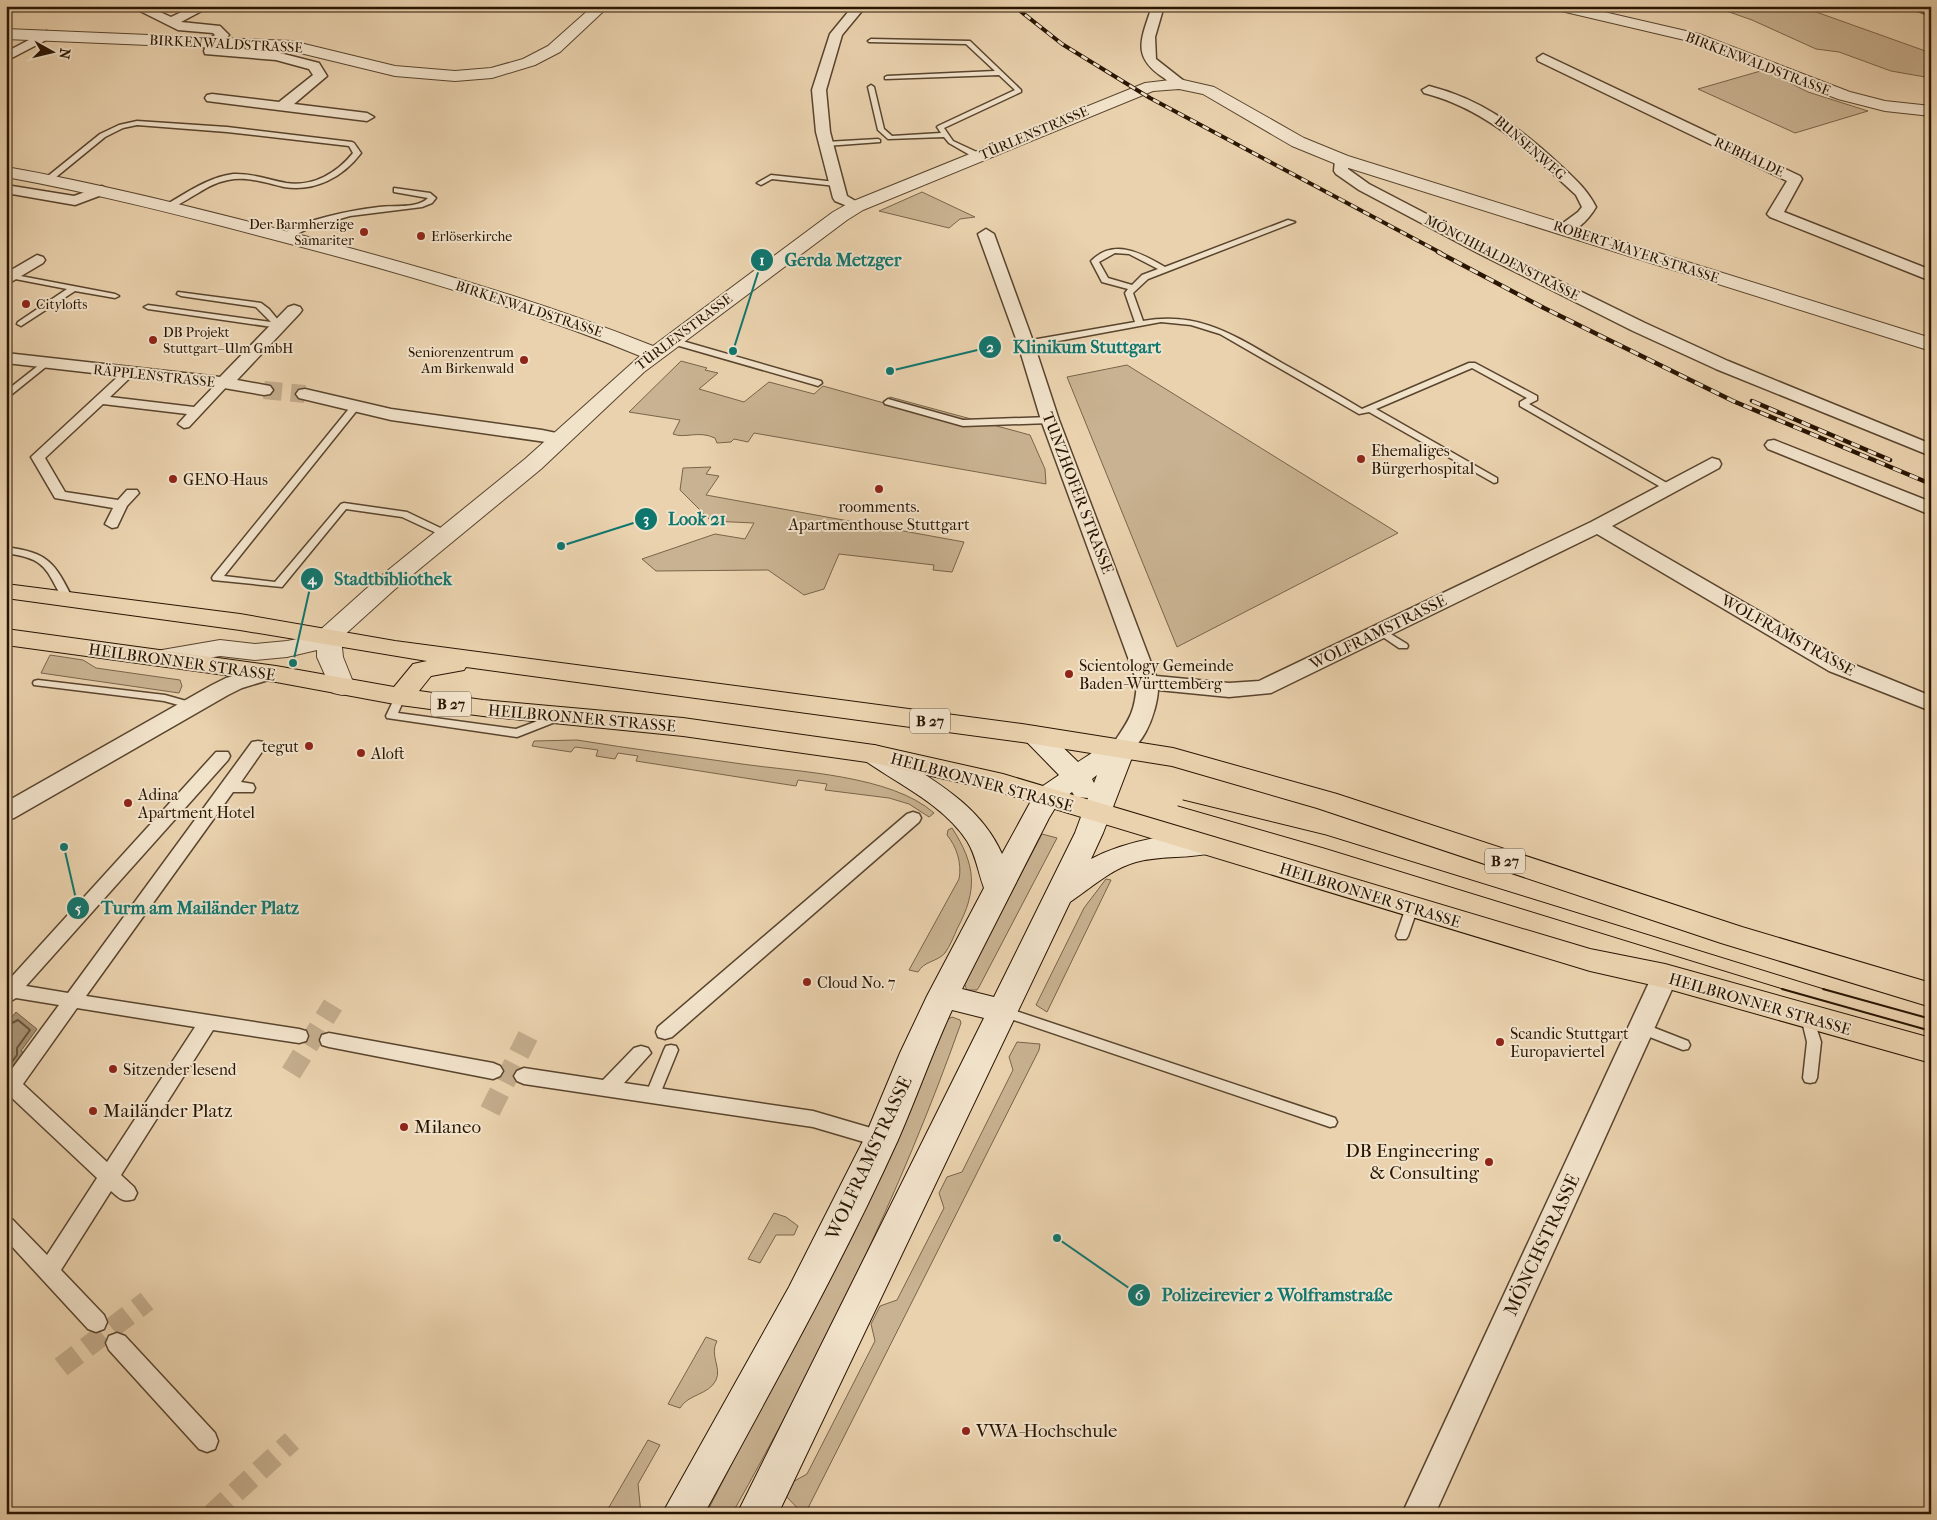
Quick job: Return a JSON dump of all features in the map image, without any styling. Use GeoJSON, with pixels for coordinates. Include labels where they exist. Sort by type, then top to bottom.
{"type":"FeatureCollection","features":[{"type":"Feature","properties":{"kind":"main road","name":"B 27"},"geometry":{"type":"LineString","coordinates":[[6,591],[240,622],[395,649],[1122,747],[1173,757],[1327,801],[1724,933],[1931,995]]}},
{"type":"Feature","properties":{"kind":"main road","name":"HEILBRONNER STRASSE"},"geometry":{"type":"LineString","coordinates":[[6,637],[267,673],[400,697],[560,717],[683,727],[874,754],[993,781],[1590,960],[1665,976],[1917,1048]]}},
{"type":"Feature","properties":{"kind":"main road"},"geometry":{"type":"LineString","coordinates":[[400,697],[422,670],[479,660]]}},
{"type":"Feature","properties":{"kind":"street"},"geometry":{"type":"LineString","coordinates":[[136,6],[182,27],[216,29],[222,34],[213,43],[210,51],[276,56],[314,66],[320,76],[284,105]]}},
{"type":"Feature","properties":{"kind":"street"},"geometry":{"type":"LineString","coordinates":[[170,22],[205,6]]}},
{"type":"Feature","properties":{"kind":"street","name":"BIRKENWALDSTRASSE"},"geometry":{"type":"LineString","coordinates":[[6,34],[292,46],[375,67],[412,74],[455,76],[492,73],[530,62],[554,49],[602,6]]}},
{"type":"Feature","properties":{"kind":"street"},"geometry":{"type":"LineString","coordinates":[[857,206],[840,198],[826,144],[818,90],[822,72],[836,34],[860,6]]}},
{"type":"Feature","properties":{"kind":"street"},"geometry":{"type":"LineString","coordinates":[[1158,6],[1146,51],[1152,64],[1173,77],[1178,84],[1197,86],[1214,92],[1298,142],[1342,160]]}},
{"type":"Feature","properties":{"kind":"street","name":"BIRKENWALDSTRASSE"},"geometry":{"type":"LineString","coordinates":[[1557,6],[1702,40],[1844,96],[1885,106],[1931,111]]}},
{"type":"Feature","properties":{"kind":"street"},"geometry":{"type":"LineString","coordinates":[[1916,6],[1931,12]]}},
{"type":"Feature","properties":{"kind":"street"},"geometry":{"type":"LineString","coordinates":[[6,56],[46,35]]}},
{"type":"Feature","properties":{"kind":"street","name":"REBHALDE"},"geometry":{"type":"LineString","coordinates":[[1543,58],[1795,179],[1775,214],[1931,276]]}},
{"type":"Feature","properties":{"kind":"street","name":"TÜRLENSTRASSE"},"geometry":{"type":"LineString","coordinates":[[328,636],[378,590],[448,535],[560,439],[654,354],[840,216],[857,206],[1132,93],[1151,86],[1178,84]]}},
{"type":"Feature","properties":{"kind":"street","name":"BUNSENWEG"},"geometry":{"type":"LineString","coordinates":[[1429,90],[1450,94],[1496,117],[1582,193],[1589,207],[1584,215],[1564,229]]}},
{"type":"Feature","properties":{"kind":"street"},"geometry":{"type":"LineString","coordinates":[[212,98],[284,105],[367,117]]}},
{"type":"Feature","properties":{"kind":"street","name":"ROBERT-MAYER-STRASSE"},"geometry":{"type":"LineString","coordinates":[[1342,160],[1931,345]]}},
{"type":"Feature","properties":{"kind":"street","name":"MÖNCHHALDENSTRASSE"},"geometry":{"type":"LineString","coordinates":[[1342,160],[1341,171],[1364,187],[1512,264],[1722,365],[1931,451]]}},
{"type":"Feature","properties":{"kind":"street","name":"BIRKENWALDSTRASSE"},"geometry":{"type":"LineString","coordinates":[[6,172],[102,190],[170,206],[483,292],[593,328],[654,354]]}},
{"type":"Feature","properties":{"kind":"street"},"geometry":{"type":"LineString","coordinates":[[6,189],[75,201],[102,190]]}},
{"type":"Feature","properties":{"kind":"street","name":"TUNZHOFER STRASSE"},"geometry":{"type":"LineString","coordinates":[[986,234],[1026,344],[1050,420],[1148,682],[1147,705],[1138,729],[1122,747]]}},
{"type":"Feature","properties":{"kind":"street"},"geometry":{"type":"LineString","coordinates":[[9,278],[37,260]]}},
{"type":"Feature","properties":{"kind":"street","name":"RÄPPLENSTRASSE"},"geometry":{"type":"LineString","coordinates":[[6,358],[44,364],[224,383],[294,310]]}},
{"type":"Feature","properties":{"kind":"street"},"geometry":{"type":"LineString","coordinates":[[121,505],[60,495],[49,473],[38,458],[129,373]]}},
{"type":"Feature","properties":{"kind":"street"},"geometry":{"type":"LineString","coordinates":[[184,424],[224,383],[264,390]]}},
{"type":"Feature","properties":{"kind":"street"},"geometry":{"type":"LineString","coordinates":[[305,394],[355,407],[420,419],[518,430],[560,439]]}},
{"type":"Feature","properties":{"kind":"street"},"geometry":{"type":"LineString","coordinates":[[100,400],[197,411]]}},
{"type":"Feature","properties":{"kind":"street"},"geometry":{"type":"LineString","coordinates":[[1774,445],[1931,509]]}},
{"type":"Feature","properties":{"kind":"street","name":"WOLFRAMSTRASSE"},"geometry":{"type":"LineString","coordinates":[[1148,682],[1229,690],[1263,688],[1598,526],[1712,464]]}},
{"type":"Feature","properties":{"kind":"street"},"geometry":{"type":"LineString","coordinates":[[112,524],[121,505],[132,493]]}},
{"type":"Feature","properties":{"kind":"street","name":"WOLFRAMSTRASSE"},"geometry":{"type":"LineString","coordinates":[[1598,526],[1837,666],[1931,704]]}},
{"type":"Feature","properties":{"kind":"street"},"geometry":{"type":"LineString","coordinates":[[162,658],[220,648],[255,652],[287,649],[316,643],[328,636],[330,657],[342,687]]}},
{"type":"Feature","properties":{"kind":"street"},"geometry":{"type":"LineString","coordinates":[[208,665],[219,677],[220,690]]}},
{"type":"Feature","properties":{"kind":"street"},"geometry":{"type":"LineString","coordinates":[[6,812],[220,690],[234,683],[267,673]]}},
{"type":"Feature","properties":{"kind":"street"},"geometry":{"type":"LineString","coordinates":[[1034,735],[1076,776],[1096,812]]}},
{"type":"Feature","properties":{"kind":"street"},"geometry":{"type":"LineString","coordinates":[[127,1193],[110,1176],[9,1089],[258,746]]}},
{"type":"Feature","properties":{"kind":"street"},"geometry":{"type":"LineString","coordinates":[[1047,797],[1122,747]]}},
{"type":"Feature","properties":{"kind":"street"},"geometry":{"type":"LineString","coordinates":[[757,1514],[886,1254],[1088,833],[1122,747]]}},
{"type":"Feature","properties":{"kind":"street"},"geometry":{"type":"LineString","coordinates":[[874,754],[959,814],[977,835],[990,858],[998,886]]}},
{"type":"Feature","properties":{"kind":"street"},"geometry":{"type":"LineString","coordinates":[[8,992],[222,756]]}},
{"type":"Feature","properties":{"kind":"street"},"geometry":{"type":"LineString","coordinates":[[229,786],[247,788]]}},
{"type":"Feature","properties":{"kind":"street","name":"WOLFRAMSTRASSE"},"geometry":{"type":"LineString","coordinates":[[682,1514],[802,1298],[881,1139],[916,1053],[943,996],[998,886],[1047,797]]}},
{"type":"Feature","properties":{"kind":"street"},"geometry":{"type":"LineString","coordinates":[[665,1032],[913,818]]}},
{"type":"Feature","properties":{"kind":"street"},"geometry":{"type":"LineString","coordinates":[[1057,897],[1107,864],[1125,855],[1170,846],[1206,845]]}},
{"type":"Feature","properties":{"kind":"street","name":"MÖNCHSTRASSE"},"geometry":{"type":"LineString","coordinates":[[1418,1514],[1665,976]]}},
{"type":"Feature","properties":{"kind":"street"},"geometry":{"type":"LineString","coordinates":[[8,992],[299,1036]]}},
{"type":"Feature","properties":{"kind":"street"},"geometry":{"type":"LineString","coordinates":[[943,996],[1002,1011]]}},
{"type":"Feature","properties":{"kind":"street"},"geometry":{"type":"LineString","coordinates":[[49,1270],[208,1022]]}},
{"type":"Feature","properties":{"kind":"street"},"geometry":{"type":"LineString","coordinates":[[329,1040],[493,1070]]}},
{"type":"Feature","properties":{"kind":"street"},"geometry":{"type":"LineString","coordinates":[[1917,1048],[1931,1063]]}},
{"type":"Feature","properties":{"kind":"street"},"geometry":{"type":"LineString","coordinates":[[609,1087],[641,1053]]}},
{"type":"Feature","properties":{"kind":"street"},"geometry":{"type":"LineString","coordinates":[[524,1076],[609,1087],[813,1119],[881,1139]]}},
{"type":"Feature","properties":{"kind":"street"},"geometry":{"type":"LineString","coordinates":[[6,1226],[96,1322]]}},
{"type":"Feature","properties":{"kind":"street"},"geometry":{"type":"LineString","coordinates":[[116,1343],[207,1441]]}},
{"type":"Feature","properties":{"kind":"lane"},"geometry":{"type":"LineString","coordinates":[[871,41],[968,42],[1019,91],[940,127],[946,135],[964,150],[978,156]]}},
{"type":"Feature","properties":{"kind":"lane"},"geometry":{"type":"LineString","coordinates":[[887,78],[1000,73]]}},
{"type":"Feature","properties":{"kind":"lane"},"geometry":{"type":"LineString","coordinates":[[872,86],[881,130],[890,138],[946,135]]}},
{"type":"Feature","properties":{"kind":"lane"},"geometry":{"type":"LineString","coordinates":[[48,180],[66,168],[102,136],[121,126],[140,123],[256,131],[352,144],[357,153],[349,164],[320,182],[288,185],[242,176],[226,178],[206,185],[170,206]]}},
{"type":"Feature","properties":{"kind":"lane"},"geometry":{"type":"LineString","coordinates":[[826,144],[878,141]]}},
{"type":"Feature","properties":{"kind":"lane"},"geometry":{"type":"LineString","coordinates":[[763,171],[771,177],[836,184]]}},
{"type":"Feature","properties":{"kind":"lane"},"geometry":{"type":"LineString","coordinates":[[761,183],[771,177]]}},
{"type":"Feature","properties":{"kind":"lane"},"geometry":{"type":"LineString","coordinates":[[283,237],[325,219],[363,211],[422,205],[430,202],[432,198],[430,195],[397,190]]}},
{"type":"Feature","properties":{"kind":"lane"},"geometry":{"type":"LineString","coordinates":[[1139,322],[1129,293],[1145,277],[1291,222]]}},
{"type":"Feature","properties":{"kind":"lane"},"geometry":{"type":"LineString","coordinates":[[1134,288],[1105,280],[1095,261],[1105,253],[1117,250],[1133,252],[1165,270]]}},
{"type":"Feature","properties":{"kind":"lane"},"geometry":{"type":"LineString","coordinates":[[9,278],[115,296]]}},
{"type":"Feature","properties":{"kind":"lane"},"geometry":{"type":"LineString","coordinates":[[21,324],[74,288]]}},
{"type":"Feature","properties":{"kind":"lane"},"geometry":{"type":"LineString","coordinates":[[181,294],[258,305],[279,326]]}},
{"type":"Feature","properties":{"kind":"lane"},"geometry":{"type":"LineString","coordinates":[[148,307],[279,326]]}},
{"type":"Feature","properties":{"kind":"lane"},"geometry":{"type":"LineString","coordinates":[[1026,344],[1139,322],[1161,320],[1192,323],[1223,332],[1362,412],[1472,366],[1534,398],[1523,404],[1669,488]]}},
{"type":"Feature","properties":{"kind":"lane"},"geometry":{"type":"LineString","coordinates":[[672,341],[818,383]]}},
{"type":"Feature","properties":{"kind":"lane"},"geometry":{"type":"LineString","coordinates":[[6,396],[44,364]]}},
{"type":"Feature","properties":{"kind":"lane"},"geometry":{"type":"LineString","coordinates":[[888,402],[963,423],[1050,420]]}},
{"type":"Feature","properties":{"kind":"lane"},"geometry":{"type":"LineString","coordinates":[[355,407],[217,578],[278,585],[344,506],[404,514],[448,535]]}},
{"type":"Feature","properties":{"kind":"lane"},"geometry":{"type":"LineString","coordinates":[[1370,409],[1494,480]]}},
{"type":"Feature","properties":{"kind":"lane"},"geometry":{"type":"LineString","coordinates":[[6,550],[40,557],[50,567],[68,599]]}},
{"type":"Feature","properties":{"kind":"lane"},"geometry":{"type":"LineString","coordinates":[[1381,631],[1403,646]]}},
{"type":"Feature","properties":{"kind":"lane"},"geometry":{"type":"LineString","coordinates":[[38,683],[165,698],[193,706]]}},
{"type":"Feature","properties":{"kind":"lane"},"geometry":{"type":"LineString","coordinates":[[1402,936],[1412,908]]}},
{"type":"Feature","properties":{"kind":"lane"},"geometry":{"type":"LineString","coordinates":[[1002,1011],[1330,1122]]}},
{"type":"Feature","properties":{"kind":"lane"},"geometry":{"type":"LineString","coordinates":[[1807,1017],[1814,1042],[1810,1078]]}},
{"type":"Feature","properties":{"kind":"lane"},"geometry":{"type":"LineString","coordinates":[[1642,1028],[1683,1045]]}},
{"type":"Feature","properties":{"kind":"lane"},"geometry":{"type":"LineString","coordinates":[[652,1094],[671,1050]]}},
{"type":"Feature","properties":{"kind":"shaded area"},"geometry":{"type":"Polygon","coordinates":[[[1712,6],[1807,6],[1805,8],[1931,53],[1931,78],[1891,71],[1839,52],[1816,49],[1752,20],[1712,6]]]}},
{"type":"Feature","properties":{"kind":"shaded area"},"geometry":{"type":"Polygon","coordinates":[[[1764,70],[1808,92],[1868,111],[1795,133],[1698,89],[1764,70]]]}},
{"type":"Feature","properties":{"kind":"shaded area"},"geometry":{"type":"Polygon","coordinates":[[[922,192],[975,217],[960,219],[949,228],[879,211],[922,192]]]}},
{"type":"Feature","properties":{"kind":"shaded area"},"geometry":{"type":"Polygon","coordinates":[[[681,361],[718,373],[699,389],[744,402],[769,382],[814,394],[823,386],[884,403],[890,397],[1030,435],[1045,469],[1046,484],[754,433],[748,442],[734,439],[731,442],[717,443],[715,438],[709,436],[673,434],[680,420],[629,412],[681,361]]]}},
{"type":"Feature","properties":{"kind":"shaded area"},"geometry":{"type":"Polygon","coordinates":[[[1127,365],[1398,533],[1177,647],[1067,377],[1127,365]]]}},
{"type":"Feature","properties":{"kind":"shaded area"},"geometry":{"type":"Polygon","coordinates":[[[711,467],[706,474],[719,476],[706,495],[964,542],[952,572],[933,570],[934,565],[839,554],[824,589],[804,595],[768,570],[656,571],[642,559],[715,534],[745,539],[754,523],[711,521],[680,490],[683,468],[711,467]]]}},
{"type":"Feature","properties":{"kind":"shaded area"},"geometry":{"type":"Polygon","coordinates":[[[50,655],[83,660],[96,668],[180,680],[182,686],[179,693],[41,673],[50,655]]]}},
{"type":"Feature","properties":{"kind":"shaded area"},"geometry":{"type":"Polygon","coordinates":[[[577,740],[843,777],[894,790],[916,800],[934,813],[929,817],[909,804],[889,798],[825,790],[827,784],[798,780],[796,786],[636,761],[638,756],[618,753],[615,759],[596,756],[598,750],[575,747],[571,752],[532,746],[534,741],[577,740]]]}},
{"type":"Feature","properties":{"kind":"shaded area"},"geometry":{"type":"Polygon","coordinates":[[[952,828],[960,841],[970,866],[971,890],[968,902],[964,915],[945,953],[921,968],[918,972],[909,970],[959,879],[960,867],[958,856],[954,845],[947,835],[948,830],[952,828]]]}},
{"type":"Feature","properties":{"kind":"shaded area"},"geometry":{"type":"Polygon","coordinates":[[[1042,834],[1057,838],[979,987],[977,990],[967,990],[964,983],[1042,834]]]}},
{"type":"Feature","properties":{"kind":"shaded area"},"geometry":{"type":"Polygon","coordinates":[[[1106,879],[1111,880],[1047,1012],[1036,1005],[1084,908],[1106,879]]]}},
{"type":"Feature","properties":{"kind":"shaded area"},"geometry":{"type":"Polygon","coordinates":[[[952,1017],[960,1020],[961,1023],[937,1087],[885,1212],[827,1334],[732,1514],[706,1514],[852,1230],[948,1019],[952,1017]]]}},
{"type":"Feature","properties":{"kind":"shaded area"},"geometry":{"type":"Polygon","coordinates":[[[1017,1042],[1040,1044],[1039,1050],[805,1514],[803,1514],[784,1494],[789,1484],[807,1474],[875,1341],[871,1324],[880,1306],[897,1300],[944,1208],[939,1193],[947,1177],[962,1172],[1013,1070],[1009,1057],[1017,1042]]]}},
{"type":"Feature","properties":{"kind":"shaded area"},"geometry":{"type":"Polygon","coordinates":[[[774,1213],[786,1217],[798,1226],[794,1235],[776,1235],[760,1263],[748,1259],[774,1213]]]}},
{"type":"Feature","properties":{"kind":"shaded area"},"geometry":{"type":"Polygon","coordinates":[[[706,1337],[717,1341],[714,1351],[718,1371],[716,1380],[709,1389],[688,1400],[680,1408],[668,1404],[706,1337]]]}},
{"type":"Feature","properties":{"kind":"shaded area"},"geometry":{"type":"Polygon","coordinates":[[[648,1440],[660,1445],[638,1484],[641,1514],[605,1514],[648,1440]]]}},
{"type":"Feature","properties":{"kind":"water"},"geometry":{"type":"Polygon","coordinates":[[[16,1012],[37,1029],[21,1051],[25,1053],[6,1078],[6,1024],[16,1012]]]}},
{"type":"Feature","properties":{"kind":"tunnel"},"geometry":{"type":"LineString","coordinates":[[264,390],[305,394]]}},
{"type":"Feature","properties":{"kind":"tunnel"},"geometry":{"type":"LineString","coordinates":[[291,1073],[333,1005]]}},
{"type":"Feature","properties":{"kind":"tunnel"},"geometry":{"type":"LineString","coordinates":[[490,1111],[528,1036]]}},
{"type":"Feature","properties":{"kind":"tunnel"},"geometry":{"type":"LineString","coordinates":[[61,1367],[147,1301]]}},
{"type":"Feature","properties":{"kind":"tunnel"},"geometry":{"type":"LineString","coordinates":[[212,1514],[292,1441]]}},
{"type":"Feature","properties":{"kind":"tram line"},"geometry":{"type":"LineString","coordinates":[[1183,800],[1326,835],[1827,990]]}},
{"type":"Feature","properties":{"kind":"tram line"},"geometry":{"type":"LineString","coordinates":[[1178,806],[1324,848],[1786,990]]}},
{"type":"Feature","properties":{"kind":"tram line"},"geometry":{"type":"LineString","coordinates":[[1782,989],[1931,1031]]}},
{"type":"Feature","properties":{"kind":"tram line"},"geometry":{"type":"LineString","coordinates":[[1823,989],[1931,1019]]}},
{"type":"Feature","properties":{"kind":"railway"},"geometry":{"type":"LineString","coordinates":[[1014,6],[1062,44],[1150,98],[1441,253]]}},
{"type":"Feature","properties":{"kind":"railway"},"geometry":{"type":"LineString","coordinates":[[1438,252],[1544,308],[1733,401],[1931,484]]}},
{"type":"Feature","properties":{"kind":"railway"},"geometry":{"type":"LineString","coordinates":[[1752,401],[1890,460]]}},
{"type":"Feature","properties":{"kind":"place","name":"Der Barmherzige Samariter"},"geometry":{"type":"Point","coordinates":[364,232]}},
{"type":"Feature","properties":{"kind":"place","name":"Erlöserkirche"},"geometry":{"type":"Point","coordinates":[421,236]}},
{"type":"Feature","properties":{"kind":"place","name":"Citylofts"},"geometry":{"type":"Point","coordinates":[26,304]}},
{"type":"Feature","properties":{"kind":"place","name":"DB Projekt Stuttgart–Ulm GmbH"},"geometry":{"type":"Point","coordinates":[153,340]}},
{"type":"Feature","properties":{"kind":"place","name":"Gerda Metzger"},"geometry":{"type":"Point","coordinates":[733,351]}},
{"type":"Feature","properties":{"kind":"place","name":"Seniorenzentrum Am Birkenwald"},"geometry":{"type":"Point","coordinates":[524,360]}},
{"type":"Feature","properties":{"kind":"place","name":"Klinikum Stuttgart"},"geometry":{"type":"Point","coordinates":[890,371]}},
{"type":"Feature","properties":{"kind":"place","name":"Ehemaliges Bürgerhospital"},"geometry":{"type":"Point","coordinates":[1361,459]}},
{"type":"Feature","properties":{"kind":"place","name":"GENO-Haus"},"geometry":{"type":"Point","coordinates":[173,479]}},
{"type":"Feature","properties":{"kind":"place","name":"roomments. Apartmenthouse Stuttgart"},"geometry":{"type":"Point","coordinates":[879,489]}},
{"type":"Feature","properties":{"kind":"place","name":"Look 21"},"geometry":{"type":"Point","coordinates":[561,546]}},
{"type":"Feature","properties":{"kind":"place","name":"Stadtbibliothek"},"geometry":{"type":"Point","coordinates":[293,663]}},
{"type":"Feature","properties":{"kind":"place","name":"Scientology Gemeinde Baden-Württemberg"},"geometry":{"type":"Point","coordinates":[1069,674]}},
{"type":"Feature","properties":{"kind":"place","name":"tegut"},"geometry":{"type":"Point","coordinates":[309,746]}},
{"type":"Feature","properties":{"kind":"place","name":"Aloft"},"geometry":{"type":"Point","coordinates":[361,753]}},
{"type":"Feature","properties":{"kind":"place","name":"Adina Apartment Hotel"},"geometry":{"type":"Point","coordinates":[128,803]}},
{"type":"Feature","properties":{"kind":"place","name":"Turm am Mailänder Platz"},"geometry":{"type":"Point","coordinates":[64,847]}},
{"type":"Feature","properties":{"kind":"place","name":"Cloud No. 7"},"geometry":{"type":"Point","coordinates":[807,982]}},
{"type":"Feature","properties":{"kind":"place","name":"Scandic Stuttgart Europaviertel"},"geometry":{"type":"Point","coordinates":[1500,1042]}},
{"type":"Feature","properties":{"kind":"place","name":"Sitzender lesend"},"geometry":{"type":"Point","coordinates":[113,1069]}},
{"type":"Feature","properties":{"kind":"place","name":"Mailänder Platz"},"geometry":{"type":"Point","coordinates":[93,1111]}},
{"type":"Feature","properties":{"kind":"place","name":"Milaneo"},"geometry":{"type":"Point","coordinates":[404,1127]}},
{"type":"Feature","properties":{"kind":"place","name":"DB Engineering & Consulting"},"geometry":{"type":"Point","coordinates":[1489,1162]}},
{"type":"Feature","properties":{"kind":"place","name":"Polizeirevier 2 Wolframstraße"},"geometry":{"type":"Point","coordinates":[1057,1238]}},
{"type":"Feature","properties":{"kind":"place","name":"VWA-Hochschule"},"geometry":{"type":"Point","coordinates":[966,1431]}}]}
